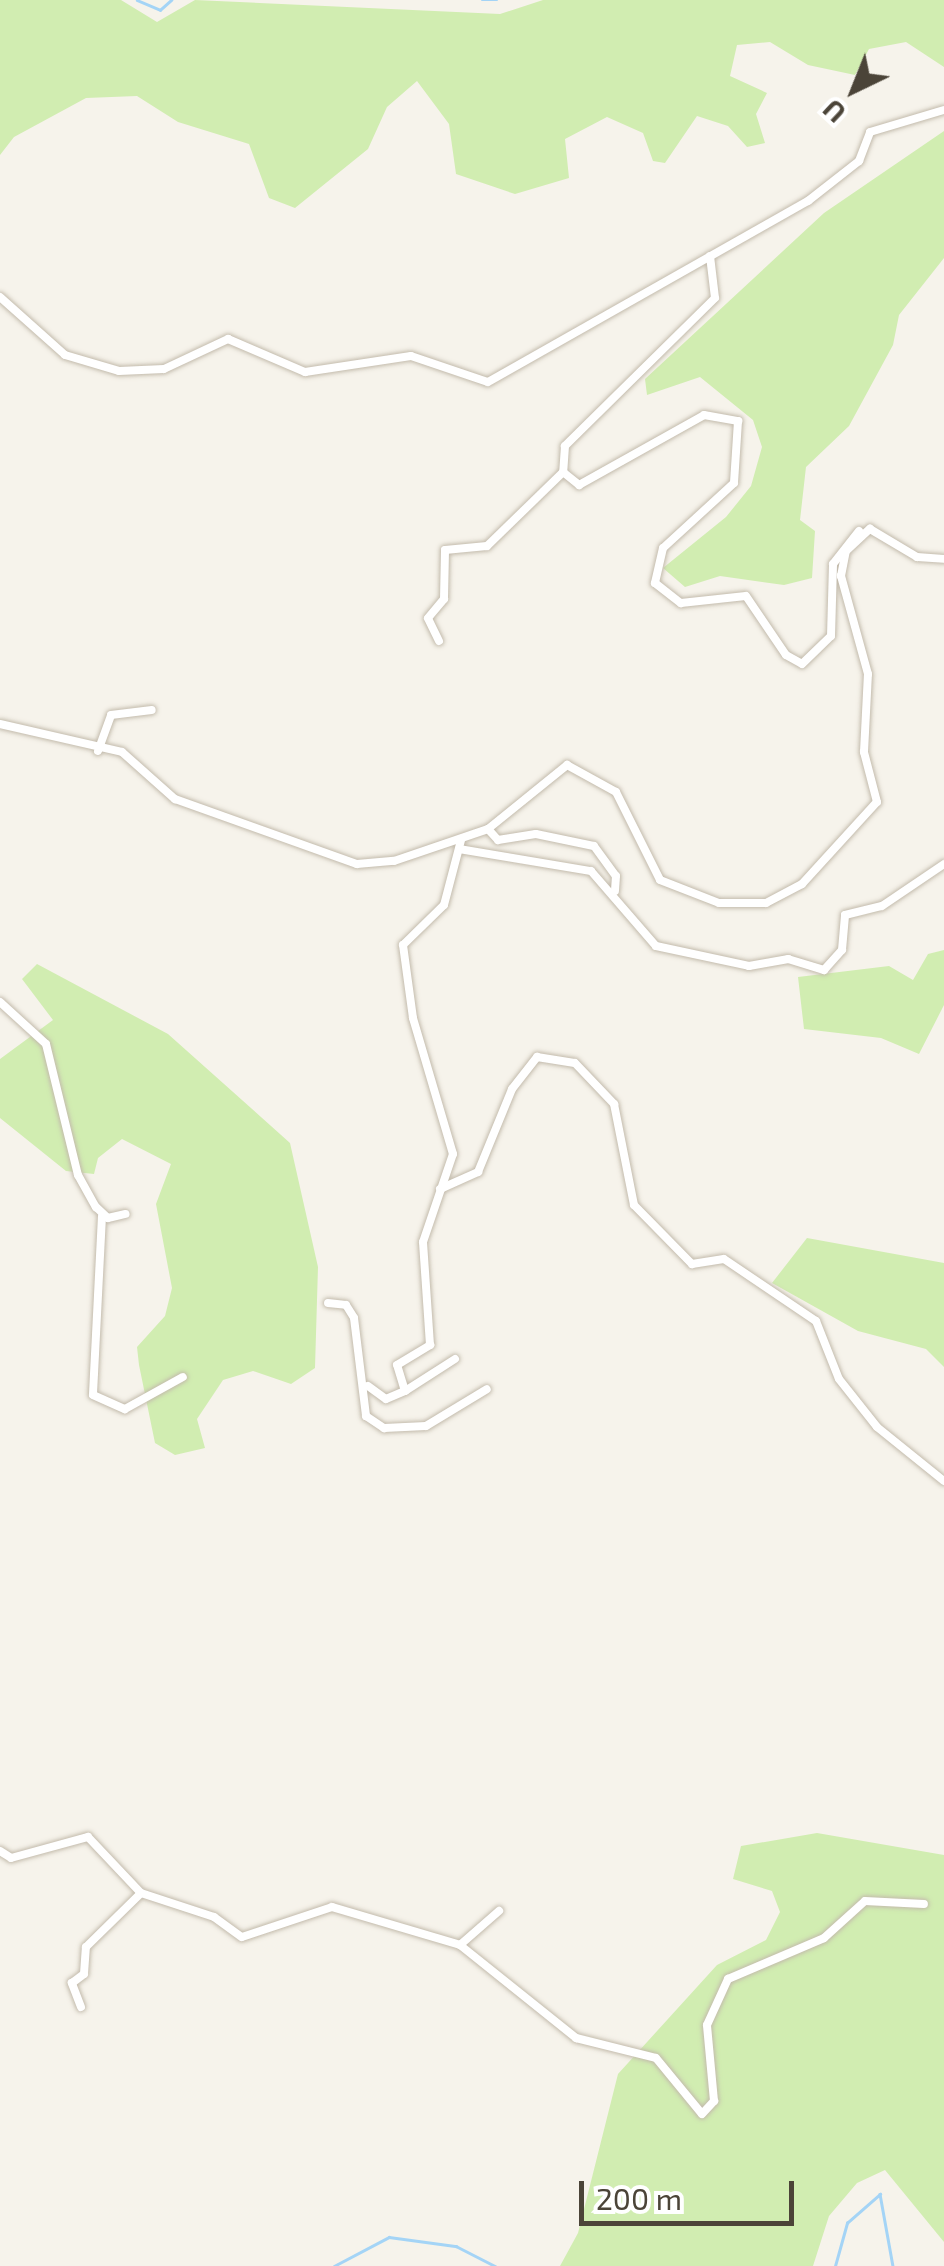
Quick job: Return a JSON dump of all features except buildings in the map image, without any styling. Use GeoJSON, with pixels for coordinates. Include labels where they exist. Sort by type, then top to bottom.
{"type":"FeatureCollection","features":[{"type":"Feature","properties":{"kind":"street"},"geometry":{"type":"LineString","coordinates":[[0,296],[65,355],[119,371],[164,369],[228,339],[304,372],[411,356],[488,382],[823,190],[862,158],[871,131],[944,110]]}},
{"type":"Feature","properties":{"kind":"street"},"geometry":{"type":"LineString","coordinates":[[439,641],[428,618],[444,599],[445,550],[487,546],[563,472],[565,446],[715,298],[710,256]]}},
{"type":"Feature","properties":{"kind":"street"},"geometry":{"type":"LineString","coordinates":[[563,472],[579,486],[704,415],[738,421],[734,483],[663,548],[655,583],[681,602],[746,596],[786,655],[802,664],[831,636],[837,552],[864,532]]}},
{"type":"Feature","properties":{"kind":"street"},"geometry":{"type":"LineString","coordinates":[[864,532],[944,559]]}},
{"type":"Feature","properties":{"kind":"street"},"geometry":{"type":"LineString","coordinates":[[0,724],[98,751],[126,754],[175,800],[328,859],[387,863],[460,844],[488,829],[567,765],[616,792],[655,874],[672,886],[744,906],[800,885],[877,802],[864,752],[868,674],[840,572],[864,532]]}},
{"type":"Feature","properties":{"kind":"street"},"geometry":{"type":"LineString","coordinates":[[98,751],[111,716],[152,710]]}},
{"type":"Feature","properties":{"kind":"street"},"geometry":{"type":"LineString","coordinates":[[488,829],[498,840],[536,834],[594,846],[615,891],[656,946],[749,966],[788,960],[824,970],[842,950],[845,916],[882,906],[944,864]]}},
{"type":"Feature","properties":{"kind":"street"},"geometry":{"type":"LineString","coordinates":[[460,844],[590,871],[615,891]]}},
{"type":"Feature","properties":{"kind":"street"},"geometry":{"type":"LineString","coordinates":[[404,1391],[398,1365],[430,1345],[421,1264],[453,1144],[413,1018],[404,945],[444,905],[460,844]]}},
{"type":"Feature","properties":{"kind":"street"},"geometry":{"type":"LineString","coordinates":[[0,1002],[46,1044],[78,1175],[102,1216],[93,1395],[125,1409],[183,1378]]}},
{"type":"Feature","properties":{"kind":"street"},"geometry":{"type":"LineString","coordinates":[[440,1189],[478,1172],[512,1089],[537,1057],[575,1063],[614,1104],[636,1208],[692,1264],[724,1260],[816,1320],[839,1379],[877,1426],[944,1482]]}},
{"type":"Feature","properties":{"kind":"street"},"geometry":{"type":"LineString","coordinates":[[102,1216],[126,1214]]}},
{"type":"Feature","properties":{"kind":"street"},"geometry":{"type":"LineString","coordinates":[[328,1303],[346,1305],[354,1318],[368,1383],[366,1416],[384,1428],[426,1426],[487,1389]]}},
{"type":"Feature","properties":{"kind":"street"},"geometry":{"type":"LineString","coordinates":[[368,1383],[386,1399],[455,1359]]}},
{"type":"Feature","properties":{"kind":"street"},"geometry":{"type":"LineString","coordinates":[[0,1852],[11,1858],[87,1836],[141,1893],[244,1937],[300,1912],[340,1908],[460,1945],[576,2038],[656,2058],[702,2114],[714,2101],[707,2024],[728,1979],[824,1938],[865,1901],[924,1904]]}},
{"type":"Feature","properties":{"kind":"street"},"geometry":{"type":"LineString","coordinates":[[81,2007],[72,1983],[84,1974],[86,1947],[141,1893]]}},
{"type":"Feature","properties":{"kind":"street"},"geometry":{"type":"LineString","coordinates":[[460,1945],[499,1912]]}},
{"type":"Feature","properties":{"kind":"green space"},"geometry":{"type":"Polygon","coordinates":[[[0,0],[121,0],[157,22],[195,0],[500,14],[543,0],[944,0],[944,67],[906,42],[869,49],[855,75],[808,65],[770,42],[737,45],[730,76],[767,93],[756,114],[765,143],[747,147],[728,126],[697,116],[665,163],[653,161],[643,133],[607,117],[565,139],[569,178],[515,194],[456,174],[449,124],[417,81],[387,107],[368,149],[295,208],[269,198],[249,144],[178,122],[137,96],[86,98],[14,137],[0,155],[0,0]]]}},
{"type":"Feature","properties":{"kind":"green space"},"geometry":{"type":"Polygon","coordinates":[[[944,131],[944,258],[899,315],[893,345],[849,426],[806,467],[800,520],[815,531],[812,578],[784,585],[720,576],[685,587],[663,568],[726,517],[751,486],[762,447],[753,420],[700,377],[647,395],[645,379],[824,213],[944,131]]]}},
{"type":"Feature","properties":{"kind":"green space"},"geometry":{"type":"Polygon","coordinates":[[[944,950],[944,1005],[919,1054],[881,1038],[804,1029],[798,977],[889,966],[913,980],[928,954],[944,950]]]}},
{"type":"Feature","properties":{"kind":"green space"},"geometry":{"type":"Polygon","coordinates":[[[37,964],[168,1034],[290,1143],[318,1267],[315,1368],[291,1384],[253,1371],[223,1380],[197,1419],[205,1448],[175,1455],[155,1443],[139,1365],[137,1347],[165,1316],[172,1288],[156,1204],[171,1164],[122,1139],[98,1158],[94,1174],[66,1171],[0,1118],[0,1059],[53,1020],[22,979],[37,964]]]}},
{"type":"Feature","properties":{"kind":"green space"},"geometry":{"type":"Polygon","coordinates":[[[807,1238],[944,1263],[944,1367],[926,1349],[858,1331],[772,1283],[807,1238]]]}},
{"type":"Feature","properties":{"kind":"green space"},"geometry":{"type":"Polygon","coordinates":[[[817,1833],[944,1855],[944,2242],[885,2170],[857,2183],[829,2216],[813,2266],[560,2266],[578,2233],[618,2074],[717,1965],[766,1940],[780,1912],[772,1891],[733,1879],[741,1846],[817,1833]]]}},
{"type":"Feature","properties":{"kind":"waterway"},"geometry":{"type":"LineString","coordinates":[[137,0],[160,10],[171,0]]}},
{"type":"Feature","properties":{"kind":"waterway"},"geometry":{"type":"LineString","coordinates":[[482,0],[497,0]]}},
{"type":"Feature","properties":{"kind":"waterway"},"geometry":{"type":"LineString","coordinates":[[835,2266],[847,2223],[880,2194],[893,2266]]}},
{"type":"Feature","properties":{"kind":"waterway"},"geometry":{"type":"LineString","coordinates":[[334,2266],[389,2237],[456,2246],[495,2266]]}}]}
